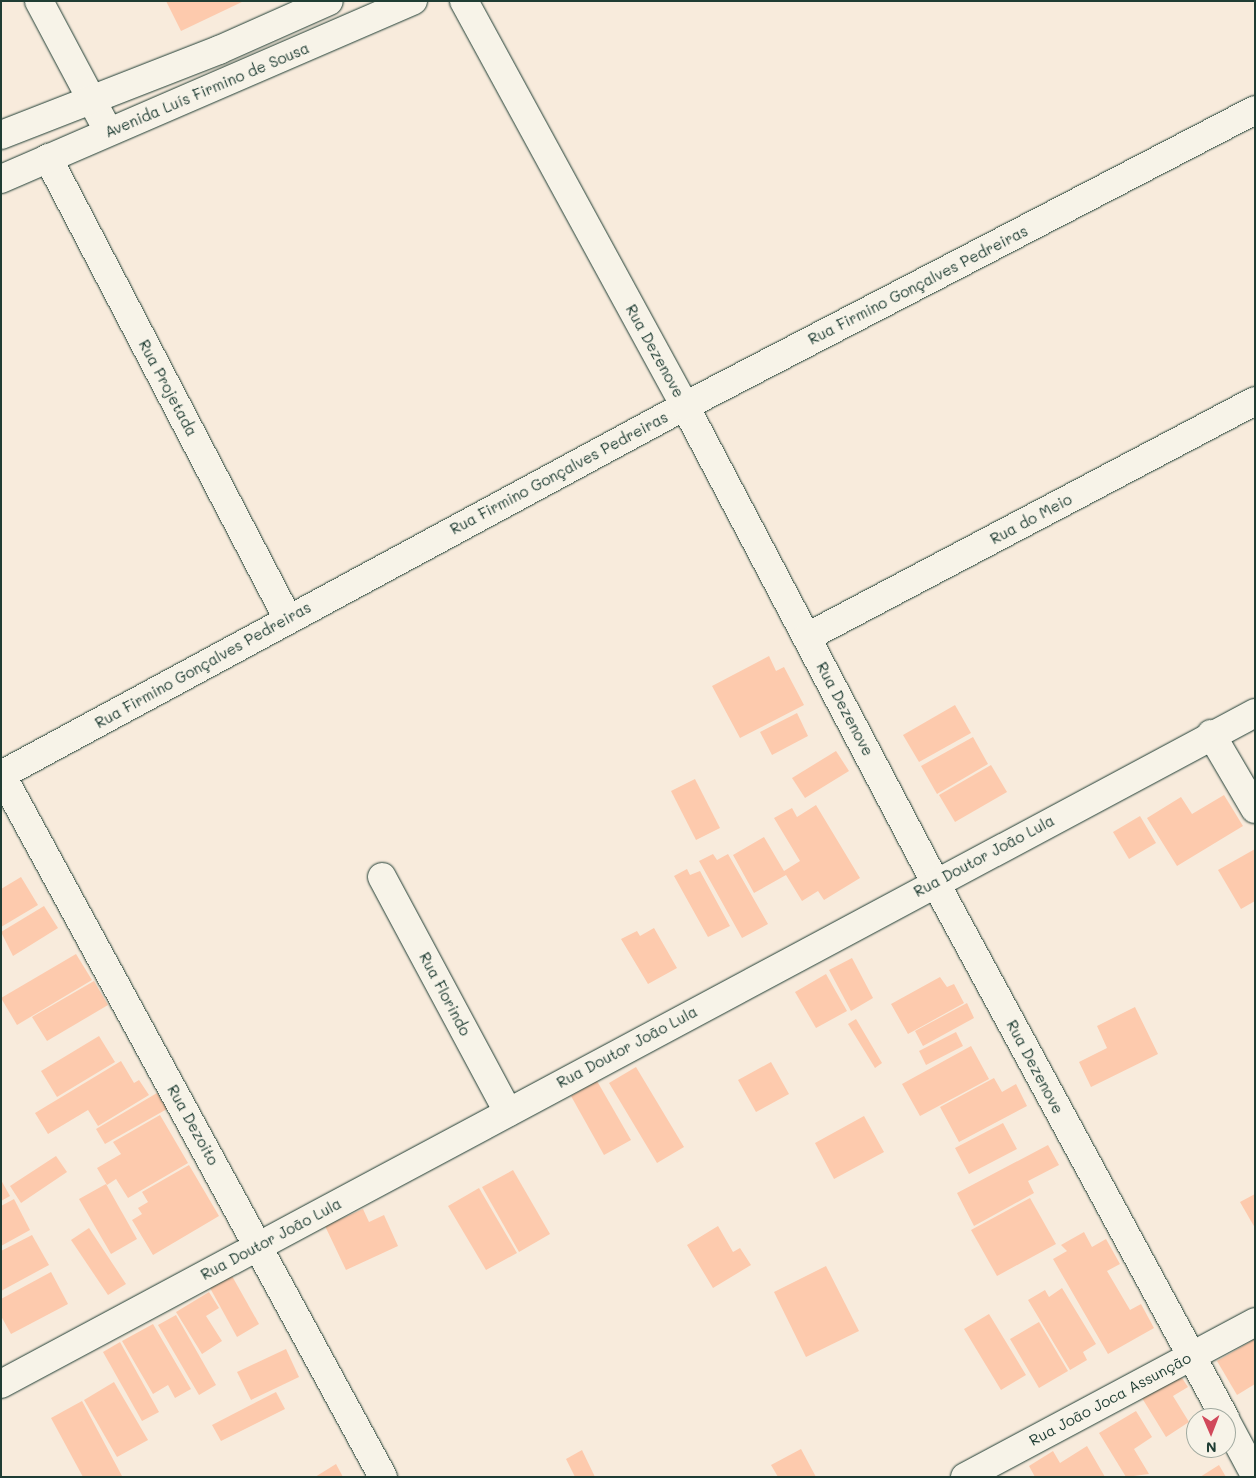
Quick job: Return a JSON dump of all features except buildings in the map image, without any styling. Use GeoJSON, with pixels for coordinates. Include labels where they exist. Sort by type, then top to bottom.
{"type":"FeatureCollection","features":[{"type":"Feature","properties":{"kind":"street"},"geometry":{"type":"LineString","coordinates":[[39,1],[108,131]]}},
{"type":"Feature","properties":{"kind":"street"},"geometry":{"type":"LineString","coordinates":[[1,135],[219,50],[329,1]]}},
{"type":"Feature","properties":{"kind":"street","name":"Avenida Luís Firmino de Sousa"},"geometry":{"type":"LineString","coordinates":[[1,179],[108,131],[238,79],[413,1]]}},
{"type":"Feature","properties":{"kind":"street","name":"Rua Dezenove"},"geometry":{"type":"LineString","coordinates":[[464,1],[685,406],[935,882],[1219,1408]]}},
{"type":"Feature","properties":{"kind":"street"},"geometry":{"type":"LineString","coordinates":[[219,50],[238,79]]}},
{"type":"Feature","properties":{"kind":"street","name":"Rua Firmino Gonçalves Pedreiras"},"geometry":{"type":"LineString","coordinates":[[1,775],[288,618],[685,406],[1255,110]]}},
{"type":"Feature","properties":{"kind":"street","name":"Rua Projetada"},"geometry":{"type":"LineString","coordinates":[[48,158],[288,618]]}},
{"type":"Feature","properties":{"kind":"street","name":"Rua do Meio"},"geometry":{"type":"LineString","coordinates":[[807,637],[1255,401]]}},
{"type":"Feature","properties":{"kind":"street","name":"Rua Doutor João Lula"},"geometry":{"type":"LineString","coordinates":[[2,1383],[1255,712]]}},
{"type":"Feature","properties":{"kind":"street"},"geometry":{"type":"LineString","coordinates":[[1211,734],[1255,809]]}},
{"type":"Feature","properties":{"kind":"street","name":"Rua Dezoito"},"geometry":{"type":"LineString","coordinates":[[1,775],[383,1477]]}},
{"type":"Feature","properties":{"kind":"street","name":"Rua Florindo"},"geometry":{"type":"LineString","coordinates":[[382,877],[508,1112]]}},
{"type":"Feature","properties":{"kind":"street","name":"Rua João Joca Assunção"},"geometry":{"type":"LineString","coordinates":[[965,1477],[1255,1322]]}},
{"type":"Feature","properties":{"kind":"street","name":"Rua Dezenove"},"geometry":{"type":"LineString","coordinates":[[1236,1440],[1255,1475]]}}]}
